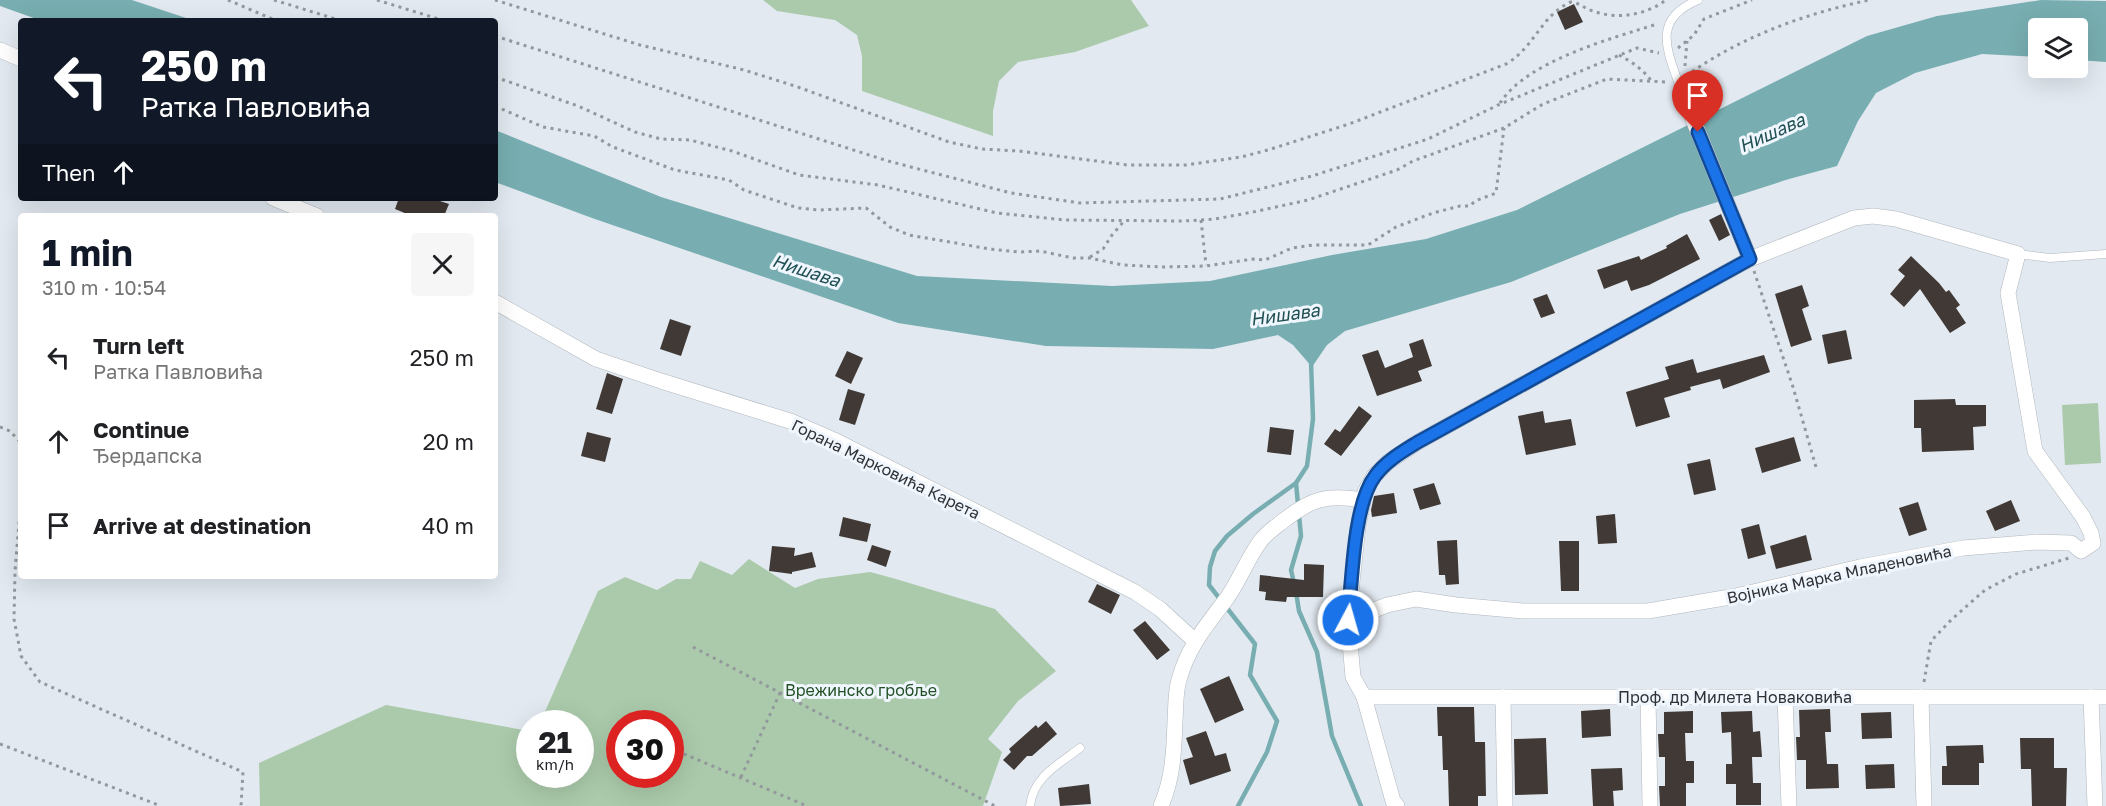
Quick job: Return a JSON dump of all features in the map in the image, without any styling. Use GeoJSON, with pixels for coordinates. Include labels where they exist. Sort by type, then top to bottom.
{"type":"FeatureCollection","features":[{"type":"Feature","properties":{"kind":"street"},"geometry":{"type":"LineString","coordinates":[[0,51],[18,58]]}},
{"type":"Feature","properties":{"kind":"street"},"geometry":{"type":"LineString","coordinates":[[1680,86],[1731,217],[1750,259]]}},
{"type":"Feature","properties":{"kind":"street"},"geometry":{"type":"LineString","coordinates":[[280,201],[310,213]]}},
{"type":"Feature","properties":{"kind":"street"},"geometry":{"type":"LineString","coordinates":[[1396,806],[1364,697],[1353,677],[1348,620],[1362,500],[1374,476],[1398,454],[1750,259],[1854,218],[1873,216],[1896,219],[2018,254],[2008,293],[2035,451],[2083,517],[2091,533],[2093,543],[2081,551]]}},
{"type":"Feature","properties":{"kind":"street","name":"Горана Марковића Карета"},"geometry":{"type":"LineString","coordinates":[[498,304],[596,359],[793,422],[834,440],[1135,592],[1160,609],[1195,641]]}},
{"type":"Feature","properties":{"kind":"street"},"geometry":{"type":"LineString","coordinates":[[1161,806],[1172,770],[1178,680],[1195,641],[1224,602],[1259,543],[1298,509],[1326,497],[1362,500]]}},
{"type":"Feature","properties":{"kind":"street","name":"Војника Марка Младеновића"},"geometry":{"type":"LineString","coordinates":[[1348,620],[1387,605],[1416,599],[1523,611],[1648,611],[1736,596],[1860,567],[1963,548],[2036,542],[2071,543],[2081,551]]}},
{"type":"Feature","properties":{"kind":"street","name":"Проф. др Милета Новаковића"},"geometry":{"type":"LineString","coordinates":[[1364,697],[2099,697]]}},
{"type":"Feature","properties":{"kind":"street"},"geometry":{"type":"LineString","coordinates":[[1503,697],[1505,806]]}},
{"type":"Feature","properties":{"kind":"street"},"geometry":{"type":"LineString","coordinates":[[1648,697],[1650,806]]}},
{"type":"Feature","properties":{"kind":"street"},"geometry":{"type":"LineString","coordinates":[[1920,697],[1924,806]]}},
{"type":"Feature","properties":{"kind":"street"},"geometry":{"type":"LineString","coordinates":[[2095,806],[2099,697]]}},
{"type":"Feature","properties":{"kind":"street"},"geometry":{"type":"LineString","coordinates":[[1785,698],[1789,806]]}},
{"type":"Feature","properties":{"kind":"lane"},"geometry":{"type":"LineString","coordinates":[[1680,86],[1669,55],[1666,30],[1670,20],[1683,7],[1698,0]]}},
{"type":"Feature","properties":{"kind":"lane"},"geometry":{"type":"LineString","coordinates":[[2018,254],[2050,258],[2106,254]]}},
{"type":"Feature","properties":{"kind":"lane"},"geometry":{"type":"LineString","coordinates":[[1030,806],[1034,789],[1041,778],[1080,748]]}},
{"type":"Feature","properties":{"kind":"path"},"geometry":{"type":"LineString","coordinates":[[228,0],[270,18]]}},
{"type":"Feature","properties":{"kind":"path"},"geometry":{"type":"LineString","coordinates":[[274,0],[332,18]]}},
{"type":"Feature","properties":{"kind":"path"},"geometry":{"type":"LineString","coordinates":[[377,0],[435,18]]}},
{"type":"Feature","properties":{"kind":"path"},"geometry":{"type":"LineString","coordinates":[[495,0],[640,45],[744,70],[795,86],[949,142],[982,149],[1028,152],[1107,164],[1156,166],[1213,162],[1268,150],[1349,124],[1506,63],[1523,52],[1556,10],[1571,2],[1595,12],[1622,15],[1647,11],[1666,0]]}},
{"type":"Feature","properties":{"kind":"path"},"geometry":{"type":"LineString","coordinates":[[498,37],[888,161],[1011,193],[1080,203],[1220,199],[1312,176],[1428,139],[1498,105],[1637,48],[1669,55],[1694,35],[1704,19],[1752,0]]}},
{"type":"Feature","properties":{"kind":"path"},"geometry":{"type":"LineString","coordinates":[[498,78],[578,106],[635,132],[661,139],[690,140],[799,175],[878,185],[997,213],[1065,220],[1201,220],[1308,200],[1397,170],[1413,161],[1504,128],[1543,104],[1607,79],[1680,86],[1701,65],[1779,25],[1815,13],[1869,0]]}},
{"type":"Feature","properties":{"kind":"path"},"geometry":{"type":"LineString","coordinates":[[1498,105],[1518,83],[1560,59],[1596,43],[1670,20]]}},
{"type":"Feature","properties":{"kind":"path"},"geometry":{"type":"LineString","coordinates":[[1619,55],[1648,75],[1653,83]]}},
{"type":"Feature","properties":{"kind":"path"},"geometry":{"type":"LineString","coordinates":[[498,107],[543,127],[594,136],[613,147],[675,170],[729,180],[744,190],[798,208],[818,210],[866,208],[890,227],[909,235],[990,249],[1019,252],[1040,251],[1123,265],[1162,267],[1206,266],[1253,259],[1265,260],[1292,248],[1314,245],[1368,244],[1396,227],[1434,213],[1460,206],[1470,207],[1475,201],[1496,193],[1504,128]]}},
{"type":"Feature","properties":{"kind":"path"},"geometry":{"type":"LineString","coordinates":[[1089,258],[1103,249],[1125,220]]}},
{"type":"Feature","properties":{"kind":"path"},"geometry":{"type":"LineString","coordinates":[[1201,220],[1206,266]]}},
{"type":"Feature","properties":{"kind":"path"},"geometry":{"type":"LineString","coordinates":[[1750,259],[1793,387],[1816,467]]}},
{"type":"Feature","properties":{"kind":"path"},"geometry":{"type":"LineString","coordinates":[[0,427],[10,431],[18,439]]}},
{"type":"Feature","properties":{"kind":"path"},"geometry":{"type":"LineString","coordinates":[[18,535],[14,619],[21,656],[39,682],[243,772],[241,806]]}},
{"type":"Feature","properties":{"kind":"path"},"geometry":{"type":"LineString","coordinates":[[1920,697],[1931,641],[1952,619],[1985,590],[2016,574],[2066,560],[2081,551]]}},
{"type":"Feature","properties":{"kind":"path"},"geometry":{"type":"LineString","coordinates":[[693,646],[995,806]]}},
{"type":"Feature","properties":{"kind":"path"},"geometry":{"type":"LineString","coordinates":[[741,777],[780,693]]}},
{"type":"Feature","properties":{"kind":"path"},"geometry":{"type":"LineString","coordinates":[[0,744],[162,806]]}},
{"type":"Feature","properties":{"kind":"path"},"geometry":{"type":"LineString","coordinates":[[684,754],[807,806]]}},
{"type":"Feature","properties":{"kind":"green space"},"geometry":{"type":"Polygon","coordinates":[[[763,0],[1131,0],[1149,26],[1075,52],[1018,62],[999,81],[993,111],[993,136],[862,91],[862,56],[857,35],[835,20],[777,11],[763,0]]]}},
{"type":"Feature","properties":{"kind":"green space"},"geometry":{"type":"Polygon","coordinates":[[[2098,403],[2101,463],[2065,465],[2062,405],[2098,403]]]}},
{"type":"Feature","properties":{"kind":"green space","name":"Врежинско гробље"},"geometry":{"type":"Polygon","coordinates":[[[749,559],[795,588],[818,579],[870,572],[995,609],[1056,671],[1018,701],[988,739],[1002,752],[983,806],[260,806],[259,763],[386,705],[516,729],[516,788],[594,788],[594,710],[546,710],[598,591],[625,577],[657,590],[676,579],[691,579],[700,561],[732,575],[749,559]]]}},
{"type":"Feature","properties":{"kind":"water"},"geometry":{"type":"Polygon","coordinates":[[[0,0],[132,0],[186,18],[34,18],[0,6],[0,0]]]}},
{"type":"Feature","properties":{"kind":"water","name":"Нишава"},"geometry":{"type":"Polygon","coordinates":[[[2041,0],[2106,1],[2106,62],[2088,61],[2088,18],[2028,18],[2028,56],[1982,54],[1915,73],[1876,93],[1858,121],[1837,166],[1680,214],[1511,282],[1345,331],[1327,345],[1312,367],[1293,345],[1278,335],[1213,349],[1046,346],[898,323],[592,218],[498,183],[498,131],[661,197],[917,276],[1112,286],[1210,281],[1332,255],[1426,239],[1517,210],[1867,36],[1937,16],[2041,0]]]}},
{"type":"Feature","properties":{"kind":"building"},"geometry":{"type":"Polygon","coordinates":[[[1574,4],[1583,22],[1565,30],[1557,12],[1574,4]]]}},
{"type":"Feature","properties":{"kind":"building"},"geometry":{"type":"Polygon","coordinates":[[[398,201],[440,201],[449,204],[445,213],[405,213],[395,209],[398,201]]]}},
{"type":"Feature","properties":{"kind":"building"},"geometry":{"type":"Polygon","coordinates":[[[1721,214],[1730,235],[1719,241],[1709,220],[1721,214]]]}},
{"type":"Feature","properties":{"kind":"building"},"geometry":{"type":"Polygon","coordinates":[[[1687,234],[1700,259],[1649,285],[1631,291],[1627,280],[1604,289],[1597,270],[1639,256],[1641,260],[1667,248],[1666,246],[1687,234]]]}},
{"type":"Feature","properties":{"kind":"building"},"geometry":{"type":"Polygon","coordinates":[[[1911,256],[1946,292],[1949,290],[1960,305],[1956,308],[1966,323],[1950,333],[1920,289],[1904,307],[1890,294],[1905,276],[1898,270],[1911,256]]]}},
{"type":"Feature","properties":{"kind":"building"},"geometry":{"type":"Polygon","coordinates":[[[1802,285],[1809,306],[1802,309],[1812,340],[1791,347],[1775,294],[1802,285]]]}},
{"type":"Feature","properties":{"kind":"building"},"geometry":{"type":"Polygon","coordinates":[[[1547,294],[1555,313],[1541,318],[1533,299],[1547,294]]]}},
{"type":"Feature","properties":{"kind":"building"},"geometry":{"type":"Polygon","coordinates":[[[670,319],[691,326],[681,356],[660,349],[670,319]]]}},
{"type":"Feature","properties":{"kind":"building"},"geometry":{"type":"Polygon","coordinates":[[[1846,330],[1852,359],[1828,364],[1822,335],[1846,330]]]}},
{"type":"Feature","properties":{"kind":"building"},"geometry":{"type":"Polygon","coordinates":[[[1423,339],[1432,366],[1418,371],[1422,381],[1377,396],[1362,355],[1378,350],[1385,368],[1413,357],[1409,344],[1423,339]]]}},
{"type":"Feature","properties":{"kind":"building"},"geometry":{"type":"Polygon","coordinates":[[[847,351],[863,358],[851,384],[835,376],[847,351]]]}},
{"type":"Feature","properties":{"kind":"building"},"geometry":{"type":"Polygon","coordinates":[[[1764,355],[1770,372],[1723,389],[1720,379],[1690,387],[1691,390],[1664,398],[1670,417],[1636,427],[1626,392],[1669,379],[1665,367],[1693,359],[1697,373],[1764,355]]]}},
{"type":"Feature","properties":{"kind":"building"},"geometry":{"type":"Polygon","coordinates":[[[607,373],[623,379],[612,414],[596,409],[607,373]]]}},
{"type":"Feature","properties":{"kind":"building"},"geometry":{"type":"Polygon","coordinates":[[[848,389],[865,394],[855,425],[839,420],[848,389]]]}},
{"type":"Feature","properties":{"kind":"building"},"geometry":{"type":"Polygon","coordinates":[[[1955,399],[1956,405],[1986,405],[1986,426],[1973,427],[1974,450],[1922,452],[1921,428],[1914,428],[1914,400],[1955,399]]]}},
{"type":"Feature","properties":{"kind":"building"},"geometry":{"type":"Polygon","coordinates":[[[1359,406],[1372,416],[1341,456],[1324,444],[1335,429],[1340,432],[1359,406]]]}},
{"type":"Feature","properties":{"kind":"building"},"geometry":{"type":"Polygon","coordinates":[[[1543,411],[1545,423],[1571,419],[1576,445],[1526,455],[1518,416],[1543,411]]]}},
{"type":"Feature","properties":{"kind":"building"},"geometry":{"type":"Polygon","coordinates":[[[1270,427],[1294,430],[1291,455],[1267,452],[1270,427]]]}},
{"type":"Feature","properties":{"kind":"building"},"geometry":{"type":"Polygon","coordinates":[[[587,432],[611,438],[605,462],[581,456],[587,432]]]}},
{"type":"Feature","properties":{"kind":"building"},"geometry":{"type":"Polygon","coordinates":[[[1794,437],[1801,461],[1762,473],[1755,448],[1794,437]]]}},
{"type":"Feature","properties":{"kind":"building"},"geometry":{"type":"Polygon","coordinates":[[[1710,459],[1716,490],[1694,495],[1687,464],[1710,459]]]}},
{"type":"Feature","properties":{"kind":"building"},"geometry":{"type":"Polygon","coordinates":[[[1434,483],[1441,504],[1420,510],[1413,489],[1434,483]]]}},
{"type":"Feature","properties":{"kind":"building"},"geometry":{"type":"Polygon","coordinates":[[[1394,493],[1397,513],[1372,517],[1374,496],[1394,493]]]}},
{"type":"Feature","properties":{"kind":"building"},"geometry":{"type":"Polygon","coordinates":[[[2011,500],[2020,521],[1995,531],[1986,511],[2011,500]]]}},
{"type":"Feature","properties":{"kind":"building"},"geometry":{"type":"Polygon","coordinates":[[[1918,502],[1927,530],[1909,536],[1899,508],[1918,502]]]}},
{"type":"Feature","properties":{"kind":"building"},"geometry":{"type":"Polygon","coordinates":[[[1615,514],[1617,543],[1598,544],[1596,516],[1615,514]]]}},
{"type":"Feature","properties":{"kind":"building"},"geometry":{"type":"Polygon","coordinates":[[[843,517],[871,524],[867,542],[839,536],[843,517]]]}},
{"type":"Feature","properties":{"kind":"building"},"geometry":{"type":"Polygon","coordinates":[[[1759,524],[1766,554],[1748,559],[1741,529],[1759,524]]]}},
{"type":"Feature","properties":{"kind":"building"},"geometry":{"type":"Polygon","coordinates":[[[1806,535],[1812,560],[1776,569],[1770,546],[1806,535]]]}},
{"type":"Feature","properties":{"kind":"building"},"geometry":{"type":"Polygon","coordinates":[[[1457,540],[1459,584],[1446,585],[1445,575],[1439,575],[1437,541],[1457,540]]]}},
{"type":"Feature","properties":{"kind":"building"},"geometry":{"type":"Polygon","coordinates":[[[1559,541],[1579,541],[1579,591],[1561,591],[1559,541]]]}},
{"type":"Feature","properties":{"kind":"building"},"geometry":{"type":"Polygon","coordinates":[[[872,545],[891,551],[886,567],[867,560],[872,545]]]}},
{"type":"Feature","properties":{"kind":"building"},"geometry":{"type":"Polygon","coordinates":[[[772,546],[795,548],[794,556],[812,552],[816,567],[792,572],[792,574],[769,571],[772,546]]]}},
{"type":"Feature","properties":{"kind":"building"},"geometry":{"type":"Polygon","coordinates":[[[1304,564],[1324,565],[1323,597],[1287,597],[1286,602],[1265,600],[1266,592],[1259,591],[1260,575],[1304,580],[1304,564]]]}},
{"type":"Feature","properties":{"kind":"building"},"geometry":{"type":"Polygon","coordinates":[[[1097,584],[1120,595],[1111,614],[1088,602],[1097,584]]]}},
{"type":"Feature","properties":{"kind":"building"},"geometry":{"type":"Polygon","coordinates":[[[1145,621],[1170,650],[1157,660],[1133,630],[1145,621]]]}},
{"type":"Feature","properties":{"kind":"building"},"geometry":{"type":"Polygon","coordinates":[[[1229,676],[1244,710],[1215,723],[1200,689],[1229,676]]]}},
{"type":"Feature","properties":{"kind":"building"},"geometry":{"type":"Polygon","coordinates":[[[1437,707],[1474,707],[1475,742],[1485,742],[1486,796],[1478,796],[1478,806],[1449,806],[1448,770],[1443,770],[1442,736],[1438,736],[1437,707]]]}},
{"type":"Feature","properties":{"kind":"building"},"geometry":{"type":"Polygon","coordinates":[[[1610,709],[1611,736],[1582,738],[1581,711],[1610,709]]]}},
{"type":"Feature","properties":{"kind":"building"},"geometry":{"type":"Polygon","coordinates":[[[1830,709],[1831,732],[1825,732],[1827,764],[1838,764],[1839,788],[1806,789],[1806,760],[1797,760],[1796,737],[1800,737],[1799,710],[1830,709]]]}},
{"type":"Feature","properties":{"kind":"building"},"geometry":{"type":"Polygon","coordinates":[[[1693,711],[1693,733],[1685,733],[1686,761],[1694,761],[1694,783],[1686,783],[1686,806],[1660,806],[1659,786],[1665,786],[1665,757],[1659,757],[1658,734],[1664,734],[1664,712],[1693,711]]]}},
{"type":"Feature","properties":{"kind":"building"},"geometry":{"type":"Polygon","coordinates":[[[1752,711],[1753,732],[1760,731],[1762,757],[1752,757],[1753,783],[1761,783],[1761,805],[1736,805],[1736,784],[1726,784],[1726,764],[1732,764],[1731,732],[1722,733],[1721,712],[1752,711]]]}},
{"type":"Feature","properties":{"kind":"building"},"geometry":{"type":"Polygon","coordinates":[[[1891,712],[1892,738],[1862,739],[1861,713],[1891,712]]]}},
{"type":"Feature","properties":{"kind":"building"},"geometry":{"type":"Polygon","coordinates":[[[1046,721],[1057,734],[1032,756],[1027,756],[1014,770],[1003,760],[1011,752],[1009,749],[1036,725],[1038,728],[1046,721]]]}},
{"type":"Feature","properties":{"kind":"building"},"geometry":{"type":"Polygon","coordinates":[[[1206,731],[1215,756],[1226,753],[1231,771],[1190,785],[1183,760],[1193,757],[1186,738],[1206,731]]]}},
{"type":"Feature","properties":{"kind":"building"},"geometry":{"type":"Polygon","coordinates":[[[1546,738],[1548,794],[1515,795],[1514,739],[1546,738]]]}},
{"type":"Feature","properties":{"kind":"building"},"geometry":{"type":"Polygon","coordinates":[[[2020,738],[2054,738],[2054,768],[2067,768],[2066,806],[2032,806],[2031,769],[2021,769],[2020,738]]]}},
{"type":"Feature","properties":{"kind":"building"},"geometry":{"type":"Polygon","coordinates":[[[1983,745],[1984,763],[1979,763],[1979,785],[1942,785],[1942,766],[1947,766],[1946,746],[1983,745]]]}},
{"type":"Feature","properties":{"kind":"building"},"geometry":{"type":"Polygon","coordinates":[[[1894,764],[1895,788],[1866,789],[1865,765],[1894,764]]]}},
{"type":"Feature","properties":{"kind":"building"},"geometry":{"type":"Polygon","coordinates":[[[1622,768],[1623,790],[1613,791],[1614,806],[1593,806],[1591,769],[1622,768]]]}},
{"type":"Feature","properties":{"kind":"building"},"geometry":{"type":"Polygon","coordinates":[[[1089,784],[1091,804],[1060,806],[1058,788],[1089,784]]]}},
{"type":"Feature","properties":{"kind":"waterway"},"geometry":{"type":"LineString","coordinates":[[1238,806],[1267,752],[1277,721],[1250,675],[1255,644],[1209,585],[1210,567],[1215,551],[1227,536],[1296,483],[1307,466],[1313,419],[1311,361]]}},
{"type":"Feature","properties":{"kind":"waterway"},"geometry":{"type":"LineString","coordinates":[[1294,583],[1291,570],[1301,536],[1296,483]]}},
{"type":"Feature","properties":{"kind":"waterway"},"geometry":{"type":"LineString","coordinates":[[1296,592],[1299,611],[1317,652],[1332,736],[1361,806]]}},
{"type":"Feature","properties":{"kind":"route"},"geometry":{"type":"LineString","coordinates":[[1348,620],[1362,500],[1374,476],[1388,462],[1418,442],[1750,259],[1698,132]]}}]}
